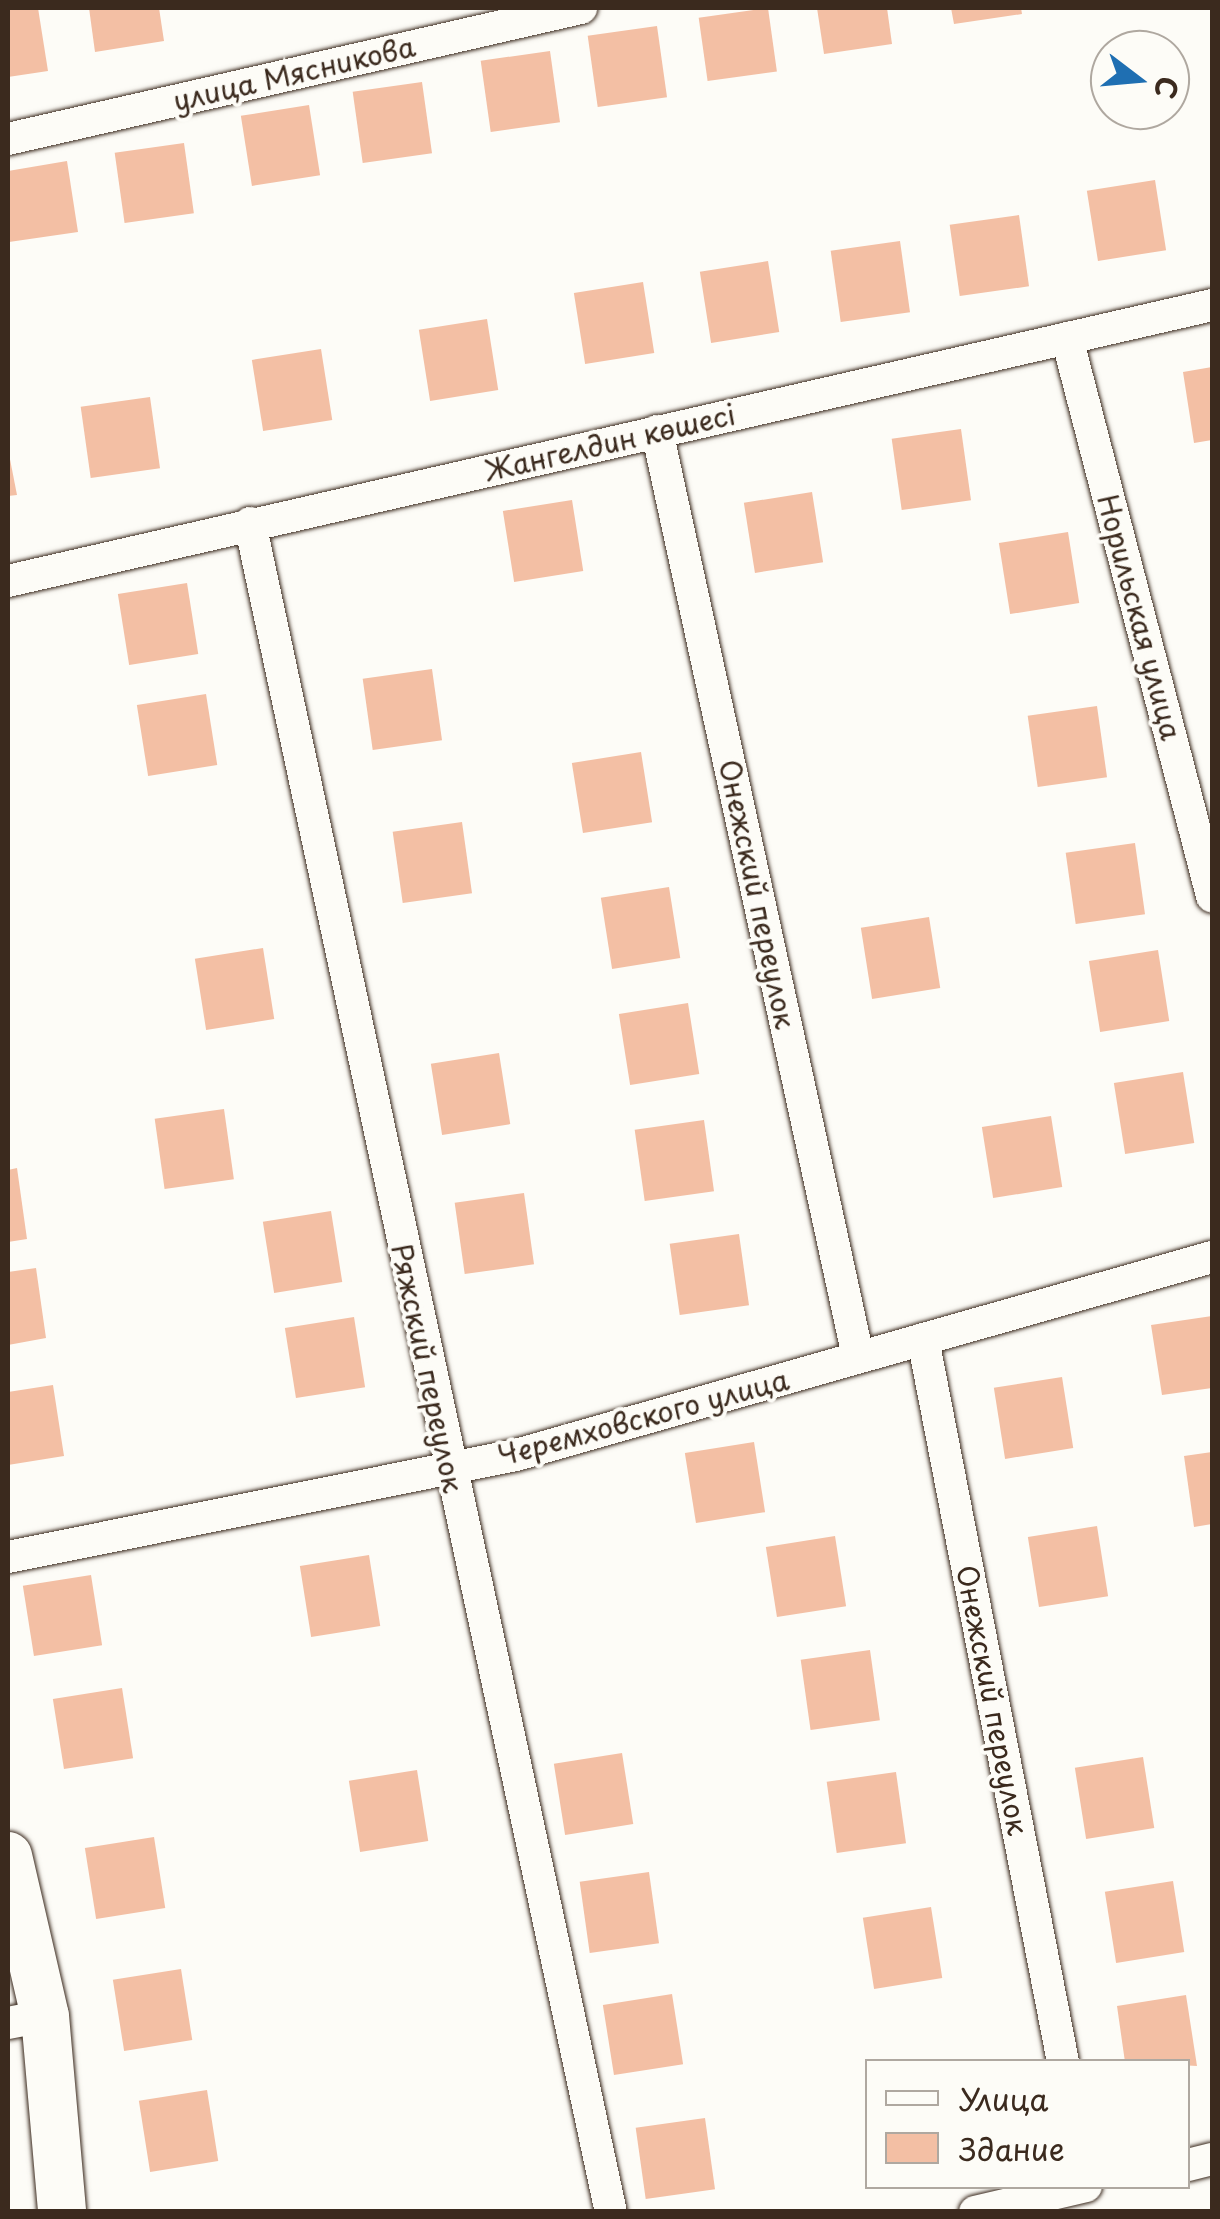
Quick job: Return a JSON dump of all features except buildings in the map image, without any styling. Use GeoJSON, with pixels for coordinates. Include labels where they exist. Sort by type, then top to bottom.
{"type":"FeatureCollection","features":[{"type":"Feature","properties":{"kind":"street","name":"улица Мясникова"},"geometry":{"type":"LineString","coordinates":[[8,138],[580,8]]}},
{"type":"Feature","properties":{"kind":"street","name":"Жангелдин көшесі"},"geometry":{"type":"LineString","coordinates":[[8,581],[1212,306]]}},
{"type":"Feature","properties":{"kind":"street","name":"Норильская улица"},"geometry":{"type":"LineString","coordinates":[[1067,338],[1212,896]]}},
{"type":"Feature","properties":{"kind":"street","name":"Онежский переулок"},"geometry":{"type":"LineString","coordinates":[[657,431],[858,1357]]}},
{"type":"Feature","properties":{"kind":"street","name":"Ряжский переулок"},"geometry":{"type":"LineString","coordinates":[[250,523],[449,1466],[612,2212]]}},
{"type":"Feature","properties":{"kind":"street","name":"Черемховского улица"},"geometry":{"type":"LineString","coordinates":[[8,1557],[516,1454],[1212,1256]]}},
{"type":"Feature","properties":{"kind":"street","name":"Онежский переулок"},"geometry":{"type":"LineString","coordinates":[[922,1339],[1062,2059]]}},
{"type":"Feature","properties":{"kind":"street"},"geometry":{"type":"LineString","coordinates":[[8,1856],[26,2019],[62,2212]]}},
{"type":"Feature","properties":{"kind":"street"},"geometry":{"type":"LineString","coordinates":[[975,2212],[1073,2189]]}}]}
